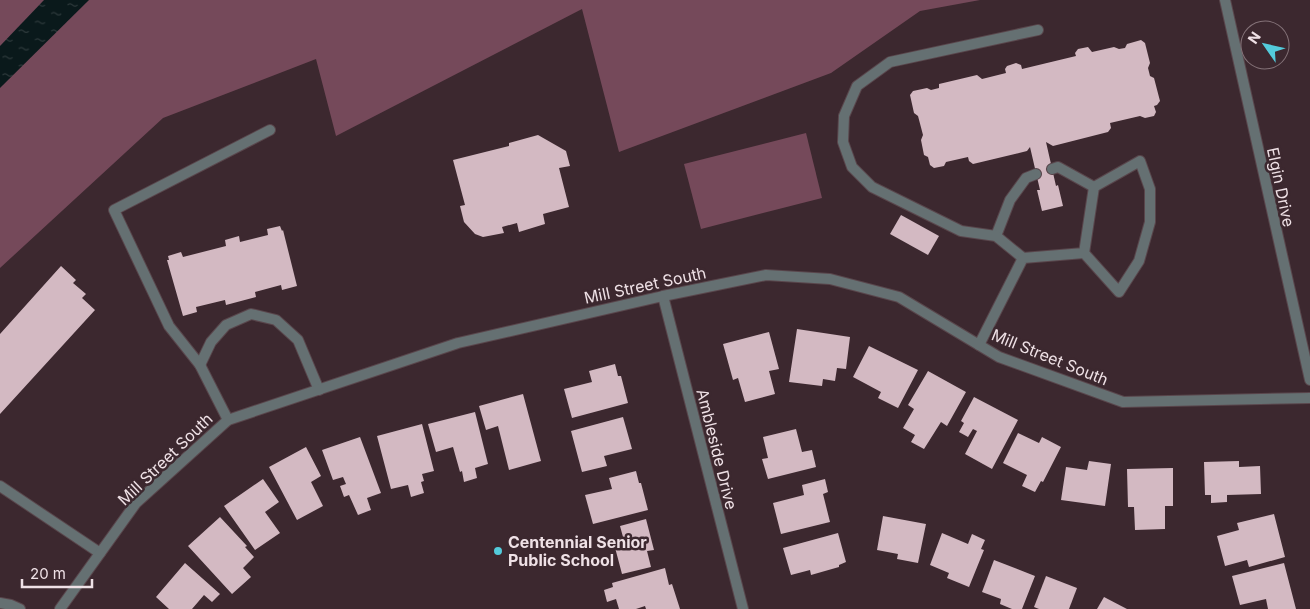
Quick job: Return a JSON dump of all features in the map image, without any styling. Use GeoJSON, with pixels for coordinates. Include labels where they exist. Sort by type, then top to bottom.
{"type":"FeatureCollection","features":[{"type":"Feature","properties":{"kind":"street","name":"Elgin Drive"},"geometry":{"type":"LineString","coordinates":[[1225,0],[1310,380]]}},
{"type":"Feature","properties":{"kind":"street"},"geometry":{"type":"LineString","coordinates":[[1038,30],[890,62],[857,86],[844,116],[843,142],[852,167],[872,187],[961,232],[996,236],[1024,258],[1084,253]]}},
{"type":"Feature","properties":{"kind":"street"},"geometry":{"type":"LineString","coordinates":[[228,420],[200,365],[169,326],[114,210],[270,130]]}},
{"type":"Feature","properties":{"kind":"street"},"geometry":{"type":"LineString","coordinates":[[1084,253],[1119,292],[1139,261],[1150,222],[1150,189],[1140,161],[1094,187]]}},
{"type":"Feature","properties":{"kind":"street"},"geometry":{"type":"LineString","coordinates":[[1052,169],[1058,167],[1094,187]]}},
{"type":"Feature","properties":{"kind":"street"},"geometry":{"type":"LineString","coordinates":[[996,236],[1010,200],[1026,178],[1036,174]]}},
{"type":"Feature","properties":{"kind":"street"},"geometry":{"type":"LineString","coordinates":[[1084,253],[1094,187]]}},
{"type":"Feature","properties":{"kind":"street"},"geometry":{"type":"LineString","coordinates":[[979,345],[1024,258]]}},
{"type":"Feature","properties":{"kind":"street","name":"Mill Street South"},"geometry":{"type":"LineString","coordinates":[[60,609],[136,503],[228,420],[458,343],[663,296],[766,275],[830,279],[899,297],[999,357],[1123,402],[1310,398]]}},
{"type":"Feature","properties":{"kind":"street","name":"Ambleside Drive"},"geometry":{"type":"LineString","coordinates":[[663,296],[743,609]]}},
{"type":"Feature","properties":{"kind":"street"},"geometry":{"type":"LineString","coordinates":[[200,365],[211,342],[226,325],[251,314],[276,320],[298,340],[319,390]]}},
{"type":"Feature","properties":{"kind":"street"},"geometry":{"type":"LineString","coordinates":[[0,486],[100,553]]}},
{"type":"Feature","properties":{"kind":"street"},"geometry":{"type":"LineString","coordinates":[[0,603],[11,604],[20,609]]}},
{"type":"Feature","properties":{"kind":"shaded area"},"geometry":{"type":"Polygon","coordinates":[[[0,0],[980,0],[920,11],[831,73],[619,152],[582,9],[336,136],[316,59],[163,118],[0,268],[0,0]]]}},
{"type":"Feature","properties":{"kind":"shaded area"},"geometry":{"type":"Polygon","coordinates":[[[806,133],[822,198],[701,229],[684,164],[806,133]]]}},
{"type":"Feature","properties":{"kind":"water"},"geometry":{"type":"Polygon","coordinates":[[[44,0],[89,0],[0,88],[0,46],[44,0]]]}},
{"type":"Feature","properties":{"kind":"building"},"geometry":{"type":"Polygon","coordinates":[[[1141,40],[1145,43],[1150,63],[1148,68],[1150,76],[1154,78],[1160,101],[1154,106],[1156,112],[1154,116],[1145,118],[1140,116],[1110,123],[1111,128],[1108,132],[1053,146],[1046,142],[1056,186],[1058,185],[1063,206],[1042,211],[1037,190],[1040,190],[1030,147],[1027,151],[973,164],[969,161],[968,157],[946,162],[944,166],[934,168],[930,165],[928,157],[924,155],[921,140],[923,135],[918,116],[914,113],[910,95],[913,91],[939,88],[939,84],[977,75],[982,79],[1006,73],[1005,69],[1007,66],[1016,63],[1021,65],[1022,69],[1076,56],[1075,53],[1078,49],[1088,47],[1092,52],[1114,47],[1119,49],[1125,48],[1127,44],[1141,40]]]}},
{"type":"Feature","properties":{"kind":"building"},"geometry":{"type":"Polygon","coordinates":[[[538,135],[566,151],[570,166],[559,168],[569,207],[543,214],[545,224],[519,232],[517,223],[502,227],[504,233],[483,237],[475,234],[464,222],[460,206],[465,205],[453,160],[509,146],[509,143],[538,135]]]}},
{"type":"Feature","properties":{"kind":"building"},"geometry":{"type":"Polygon","coordinates":[[[901,215],[939,236],[928,255],[890,234],[901,215]]]}},
{"type":"Feature","properties":{"kind":"building"},"geometry":{"type":"Polygon","coordinates":[[[280,226],[283,230],[297,286],[282,290],[281,285],[255,292],[256,297],[226,305],[225,300],[196,307],[197,312],[183,316],[167,260],[169,260],[168,256],[181,252],[183,257],[226,246],[225,240],[239,236],[240,242],[268,235],[267,229],[280,226]]]}},
{"type":"Feature","properties":{"kind":"building"},"geometry":{"type":"Polygon","coordinates":[[[61,266],[76,280],[73,283],[86,294],[82,298],[95,310],[0,414],[0,334],[61,266]]]}},
{"type":"Feature","properties":{"kind":"building"},"geometry":{"type":"Polygon","coordinates":[[[797,329],[850,337],[846,369],[837,368],[835,381],[823,379],[822,386],[789,382],[797,329]]]}},
{"type":"Feature","properties":{"kind":"building"},"geometry":{"type":"Polygon","coordinates":[[[769,332],[779,369],[769,371],[775,394],[745,402],[738,378],[733,380],[723,344],[769,332]]]}},
{"type":"Feature","properties":{"kind":"building"},"geometry":{"type":"Polygon","coordinates":[[[869,346],[918,370],[898,408],[878,398],[881,392],[853,377],[869,346]]]}},
{"type":"Feature","properties":{"kind":"building"},"geometry":{"type":"Polygon","coordinates":[[[615,364],[618,376],[621,376],[628,403],[572,418],[564,389],[592,382],[589,371],[615,364]]]}},
{"type":"Feature","properties":{"kind":"building"},"geometry":{"type":"Polygon","coordinates":[[[928,371],[966,392],[947,426],[941,422],[924,449],[911,442],[915,435],[903,428],[914,409],[908,405],[928,371]]]}},
{"type":"Feature","properties":{"kind":"building"},"geometry":{"type":"Polygon","coordinates":[[[523,394],[541,461],[509,470],[498,426],[486,430],[479,406],[523,394]]]}},
{"type":"Feature","properties":{"kind":"building"},"geometry":{"type":"Polygon","coordinates":[[[974,397],[1018,420],[992,469],[965,454],[977,431],[973,429],[968,437],[959,432],[964,423],[961,421],[974,397]]]}},
{"type":"Feature","properties":{"kind":"building"},"geometry":{"type":"Polygon","coordinates":[[[475,412],[488,464],[475,468],[477,478],[464,482],[453,447],[436,452],[428,424],[475,412]]]}},
{"type":"Feature","properties":{"kind":"building"},"geometry":{"type":"Polygon","coordinates":[[[623,417],[632,449],[604,456],[607,466],[582,472],[571,431],[623,417]]]}},
{"type":"Feature","properties":{"kind":"building"},"geometry":{"type":"Polygon","coordinates":[[[422,424],[434,471],[422,474],[424,481],[421,482],[424,493],[411,497],[408,485],[391,489],[377,436],[422,424]]]}},
{"type":"Feature","properties":{"kind":"building"},"geometry":{"type":"Polygon","coordinates":[[[796,429],[802,452],[812,450],[816,467],[768,479],[762,459],[768,458],[763,437],[796,429]]]}},
{"type":"Feature","properties":{"kind":"building"},"geometry":{"type":"Polygon","coordinates":[[[1018,433],[1039,443],[1042,437],[1061,447],[1043,482],[1041,481],[1035,492],[1022,486],[1027,475],[1003,463],[1018,433]]]}},
{"type":"Feature","properties":{"kind":"building"},"geometry":{"type":"Polygon","coordinates":[[[360,437],[381,493],[367,498],[371,510],[358,515],[349,495],[344,497],[340,486],[346,484],[343,477],[333,480],[322,450],[360,437]]]}},
{"type":"Feature","properties":{"kind":"building"},"geometry":{"type":"Polygon","coordinates":[[[306,447],[321,476],[311,482],[323,506],[297,520],[269,467],[306,447]]]}},
{"type":"Feature","properties":{"kind":"building"},"geometry":{"type":"Polygon","coordinates":[[[1089,461],[1111,464],[1105,506],[1061,500],[1066,467],[1087,470],[1089,461]]]}},
{"type":"Feature","properties":{"kind":"building"},"geometry":{"type":"Polygon","coordinates":[[[1239,461],[1239,467],[1260,466],[1261,494],[1227,495],[1227,502],[1211,503],[1211,495],[1205,495],[1204,462],[1239,461]]]}},
{"type":"Feature","properties":{"kind":"building"},"geometry":{"type":"Polygon","coordinates":[[[1173,468],[1173,506],[1165,506],[1165,529],[1135,530],[1134,507],[1128,507],[1127,469],[1173,468]]]}},
{"type":"Feature","properties":{"kind":"building"},"geometry":{"type":"Polygon","coordinates":[[[636,471],[648,510],[593,524],[585,495],[612,489],[609,478],[636,471]]]}},
{"type":"Feature","properties":{"kind":"building"},"geometry":{"type":"Polygon","coordinates":[[[263,479],[279,502],[265,512],[280,533],[255,550],[224,506],[263,479]]]}},
{"type":"Feature","properties":{"kind":"building"},"geometry":{"type":"Polygon","coordinates":[[[825,479],[828,492],[823,494],[830,522],[781,534],[773,503],[804,495],[802,485],[825,479]]]}},
{"type":"Feature","properties":{"kind":"building"},"geometry":{"type":"Polygon","coordinates":[[[1274,514],[1285,557],[1249,567],[1247,560],[1225,566],[1217,536],[1239,530],[1237,523],[1274,514]]]}},
{"type":"Feature","properties":{"kind":"building"},"geometry":{"type":"Polygon","coordinates":[[[883,516],[926,524],[918,563],[897,559],[898,554],[877,550],[883,516]]]}},
{"type":"Feature","properties":{"kind":"building"},"geometry":{"type":"Polygon","coordinates":[[[220,517],[247,546],[245,547],[254,557],[243,568],[251,577],[232,594],[188,546],[220,517]]]}},
{"type":"Feature","properties":{"kind":"building"},"geometry":{"type":"Polygon","coordinates":[[[646,519],[654,550],[647,551],[651,567],[622,574],[613,540],[623,537],[620,526],[646,519]]]}},
{"type":"Feature","properties":{"kind":"building"},"geometry":{"type":"Polygon","coordinates":[[[838,533],[846,562],[839,565],[839,567],[811,575],[810,570],[791,575],[783,548],[838,533]]]}},
{"type":"Feature","properties":{"kind":"building"},"geometry":{"type":"Polygon","coordinates":[[[942,533],[968,544],[972,534],[985,540],[981,549],[984,550],[969,587],[947,578],[949,573],[930,565],[942,533]]]}},
{"type":"Feature","properties":{"kind":"building"},"geometry":{"type":"Polygon","coordinates":[[[994,560],[1035,576],[1022,609],[1012,609],[1000,604],[1001,599],[982,592],[994,560]]]}},
{"type":"Feature","properties":{"kind":"building"},"geometry":{"type":"Polygon","coordinates":[[[185,563],[220,594],[212,602],[204,595],[192,609],[169,609],[156,597],[185,563]]]}},
{"type":"Feature","properties":{"kind":"building"},"geometry":{"type":"Polygon","coordinates":[[[1284,563],[1296,609],[1268,609],[1266,599],[1240,605],[1232,576],[1284,563]]]}},
{"type":"Feature","properties":{"kind":"building"},"geometry":{"type":"Polygon","coordinates":[[[665,568],[669,585],[672,584],[680,609],[646,609],[645,606],[636,609],[619,609],[616,599],[607,602],[604,590],[613,587],[612,583],[665,568]]]}},
{"type":"Feature","properties":{"kind":"building"},"geometry":{"type":"Polygon","coordinates":[[[1046,576],[1077,588],[1069,609],[1039,609],[1034,607],[1046,576]]]}},
{"type":"Feature","properties":{"kind":"building"},"geometry":{"type":"Polygon","coordinates":[[[1104,597],[1127,609],[1097,609],[1104,597]]]}},
{"type":"Feature","properties":{"kind":"place","name":"Centennial Senior Public School"},"geometry":{"type":"Point","coordinates":[498,551]}}]}
